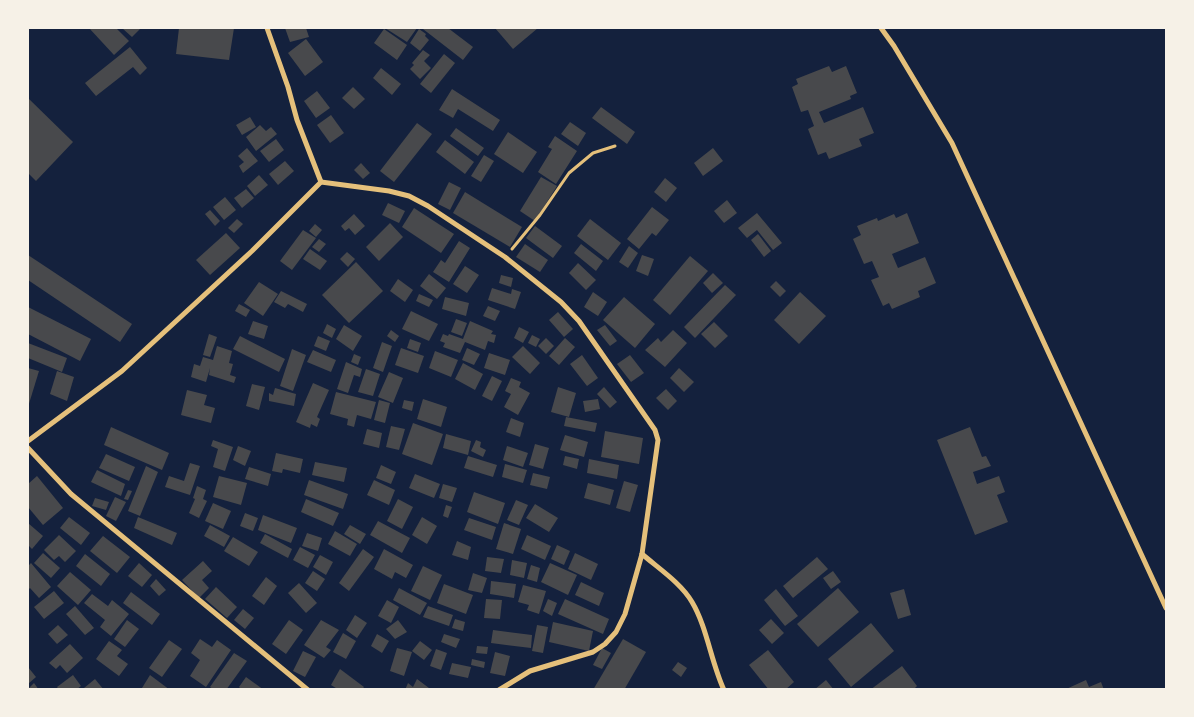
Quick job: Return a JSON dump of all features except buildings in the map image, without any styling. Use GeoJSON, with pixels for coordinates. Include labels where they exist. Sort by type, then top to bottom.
{"type":"FeatureCollection","features":[{"type":"Feature","properties":{"kind":"street"},"geometry":{"type":"LineString","coordinates":[[266,28],[288,87],[297,120],[321,182]]}},
{"type":"Feature","properties":{"kind":"street"},"geometry":{"type":"LineString","coordinates":[[881,28],[894,46],[952,143],[1166,608]]}},
{"type":"Feature","properties":{"kind":"street"},"geometry":{"type":"LineString","coordinates":[[321,182],[389,191],[409,196],[428,206],[505,257],[561,302],[579,321],[655,430],[658,440],[642,554],[625,614],[616,632],[605,644],[593,652],[530,672],[499,690]]}},
{"type":"Feature","properties":{"kind":"street"},"geometry":{"type":"LineString","coordinates":[[28,441],[122,371],[252,251],[321,182]]}},
{"type":"Feature","properties":{"kind":"street"},"geometry":{"type":"LineString","coordinates":[[28,448],[71,494],[308,690]]}},
{"type":"Feature","properties":{"kind":"street"},"geometry":{"type":"LineString","coordinates":[[642,554],[682,589],[692,601],[699,615],[716,673],[724,690]]}},
{"type":"Feature","properties":{"kind":"path"},"geometry":{"type":"LineString","coordinates":[[505,257],[540,215],[569,173],[594,153],[614,146]]}}]}
